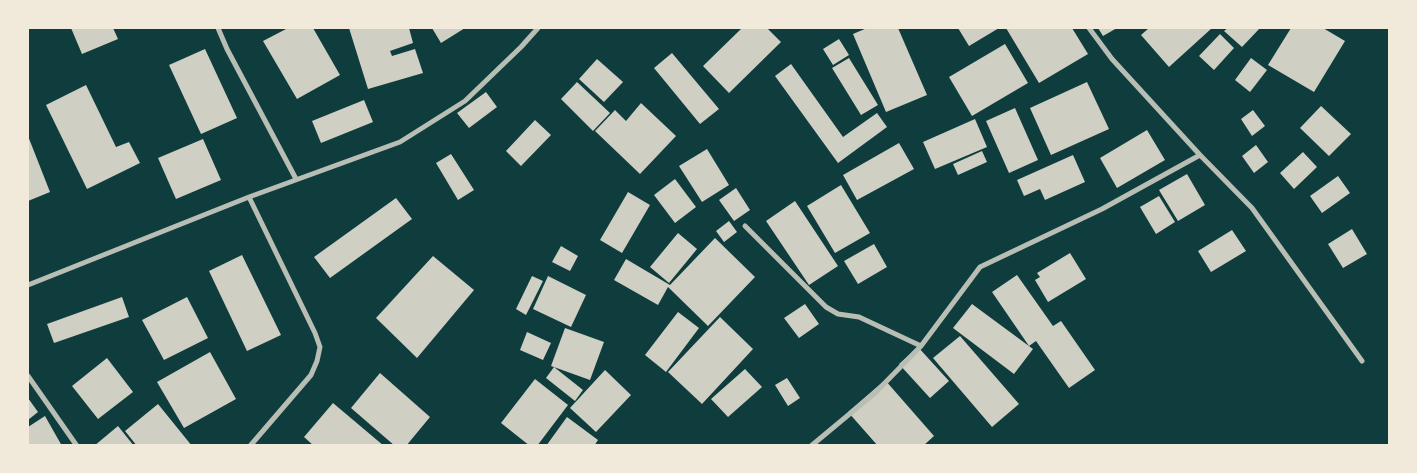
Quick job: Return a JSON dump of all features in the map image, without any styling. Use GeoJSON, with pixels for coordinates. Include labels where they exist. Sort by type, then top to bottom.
{"type":"FeatureCollection","features":[{"type":"Feature","properties":{"kind":"street"},"geometry":{"type":"LineString","coordinates":[[218,28],[227,49],[296,179]]}},
{"type":"Feature","properties":{"kind":"street"},"geometry":{"type":"LineString","coordinates":[[28,284],[249,196],[400,142],[465,101],[538,28]]}},
{"type":"Feature","properties":{"kind":"street"},"geometry":{"type":"LineString","coordinates":[[1089,28],[1112,59],[1252,208],[1362,361]]}},
{"type":"Feature","properties":{"kind":"street"},"geometry":{"type":"LineString","coordinates":[[811,446],[876,392],[921,346],[980,266],[1102,209],[1200,154]]}},
{"type":"Feature","properties":{"kind":"street"},"geometry":{"type":"LineString","coordinates":[[249,196],[320,347],[317,362],[311,375],[250,446]]}},
{"type":"Feature","properties":{"kind":"street"},"geometry":{"type":"LineString","coordinates":[[745,226],[832,310],[845,316],[859,318],[921,346]]}},
{"type":"Feature","properties":{"kind":"street"},"geometry":{"type":"LineString","coordinates":[[28,376],[77,446]]}},
{"type":"Feature","properties":{"kind":"building"},"geometry":{"type":"Polygon","coordinates":[[[71,28],[113,28],[118,39],[82,54],[71,28]]]}},
{"type":"Feature","properties":{"kind":"building"},"geometry":{"type":"Polygon","coordinates":[[[288,28],[313,28],[340,75],[297,99],[263,41],[288,28]]]}},
{"type":"Feature","properties":{"kind":"building"},"geometry":{"type":"Polygon","coordinates":[[[349,28],[409,28],[413,43],[390,51],[392,56],[415,49],[423,73],[368,89],[349,28]]]}},
{"type":"Feature","properties":{"kind":"building"},"geometry":{"type":"Polygon","coordinates":[[[432,28],[465,28],[441,43],[432,28]]]}},
{"type":"Feature","properties":{"kind":"building"},"geometry":{"type":"Polygon","coordinates":[[[742,28],[767,28],[781,42],[729,93],[703,66],[742,28]]]}},
{"type":"Feature","properties":{"kind":"building"},"geometry":{"type":"Polygon","coordinates":[[[867,28],[898,28],[927,95],[886,112],[853,34],[867,28]]]}},
{"type":"Feature","properties":{"kind":"building"},"geometry":{"type":"Polygon","coordinates":[[[958,28],[999,28],[969,46],[958,28]]]}},
{"type":"Feature","properties":{"kind":"building"},"geometry":{"type":"Polygon","coordinates":[[[1006,28],[1072,28],[1088,54],[1039,83],[1006,28]]]}},
{"type":"Feature","properties":{"kind":"building"},"geometry":{"type":"Polygon","coordinates":[[[1098,28],[1117,28],[1103,36],[1098,28]]]}},
{"type":"Feature","properties":{"kind":"building"},"geometry":{"type":"Polygon","coordinates":[[[1149,28],[1212,28],[1169,67],[1141,35],[1149,28]]]}},
{"type":"Feature","properties":{"kind":"building"},"geometry":{"type":"Polygon","coordinates":[[[1228,28],[1260,28],[1242,47],[1224,31],[1228,28]]]}},
{"type":"Feature","properties":{"kind":"building"},"geometry":{"type":"Polygon","coordinates":[[[1291,28],[1323,28],[1345,41],[1314,92],[1268,65],[1291,28]]]}},
{"type":"Feature","properties":{"kind":"building"},"geometry":{"type":"Polygon","coordinates":[[[1220,34],[1234,48],[1214,70],[1199,56],[1220,34]]]}},
{"type":"Feature","properties":{"kind":"building"},"geometry":{"type":"Polygon","coordinates":[[[839,39],[849,55],[833,65],[823,49],[839,39]]]}},
{"type":"Feature","properties":{"kind":"building"},"geometry":{"type":"Polygon","coordinates":[[[1005,44],[1028,83],[972,116],[949,77],[1005,44]]]}},
{"type":"Feature","properties":{"kind":"building"},"geometry":{"type":"Polygon","coordinates":[[[205,49],[237,118],[201,134],[169,65],[205,49]]]}},
{"type":"Feature","properties":{"kind":"building"},"geometry":{"type":"Polygon","coordinates":[[[672,53],[719,109],[700,124],[654,68],[672,53]]]}},
{"type":"Feature","properties":{"kind":"building"},"geometry":{"type":"Polygon","coordinates":[[[849,58],[878,105],[861,115],[832,68],[849,58]]]}},
{"type":"Feature","properties":{"kind":"building"},"geometry":{"type":"Polygon","coordinates":[[[1251,58],[1267,70],[1250,92],[1235,80],[1251,58]]]}},
{"type":"Feature","properties":{"kind":"building"},"geometry":{"type":"Polygon","coordinates":[[[597,59],[623,82],[604,102],[579,79],[597,59]]]}},
{"type":"Feature","properties":{"kind":"building"},"geometry":{"type":"Polygon","coordinates":[[[791,64],[843,137],[877,113],[887,127],[838,163],[775,76],[791,64]]]}},
{"type":"Feature","properties":{"kind":"building"},"geometry":{"type":"Polygon","coordinates":[[[577,82],[610,113],[593,131],[561,99],[577,82]]]}},
{"type":"Feature","properties":{"kind":"building"},"geometry":{"type":"Polygon","coordinates":[[[1087,82],[1109,129],[1051,155],[1030,108],[1087,82]]]}},
{"type":"Feature","properties":{"kind":"building"},"geometry":{"type":"Polygon","coordinates":[[[86,85],[116,147],[129,142],[140,163],[87,189],[46,105],[86,85]]]}},
{"type":"Feature","properties":{"kind":"building"},"geometry":{"type":"Polygon","coordinates":[[[486,92],[497,107],[469,128],[457,113],[486,92]]]}},
{"type":"Feature","properties":{"kind":"building"},"geometry":{"type":"Polygon","coordinates":[[[364,100],[373,122],[321,143],[312,121],[364,100]]]}},
{"type":"Feature","properties":{"kind":"building"},"geometry":{"type":"Polygon","coordinates":[[[641,103],[676,136],[640,174],[595,131],[615,110],[626,121],[641,103]]]}},
{"type":"Feature","properties":{"kind":"building"},"geometry":{"type":"Polygon","coordinates":[[[1321,106],[1351,134],[1329,156],[1300,128],[1321,106]]]}},
{"type":"Feature","properties":{"kind":"building"},"geometry":{"type":"Polygon","coordinates":[[[1015,108],[1038,160],[1009,173],[986,121],[1015,108]]]}},
{"type":"Feature","properties":{"kind":"building"},"geometry":{"type":"Polygon","coordinates":[[[1253,110],[1265,126],[1252,136],[1241,119],[1253,110]]]}},
{"type":"Feature","properties":{"kind":"building"},"geometry":{"type":"Polygon","coordinates":[[[975,119],[987,147],[935,169],[923,142],[975,119]]]}},
{"type":"Feature","properties":{"kind":"building"},"geometry":{"type":"Polygon","coordinates":[[[535,120],[551,135],[521,166],[506,151],[535,120]]]}},
{"type":"Feature","properties":{"kind":"building"},"geometry":{"type":"Polygon","coordinates":[[[1147,130],[1165,160],[1117,188],[1100,158],[1147,130]]]}},
{"type":"Feature","properties":{"kind":"building"},"geometry":{"type":"Polygon","coordinates":[[[28,136],[50,192],[28,201],[28,136]]]}},
{"type":"Feature","properties":{"kind":"building"},"geometry":{"type":"Polygon","coordinates":[[[203,139],[221,180],[176,199],[158,158],[203,139]]]}},
{"type":"Feature","properties":{"kind":"building"},"geometry":{"type":"Polygon","coordinates":[[[899,143],[914,169],[857,200],[843,175],[899,143]]]}},
{"type":"Feature","properties":{"kind":"building"},"geometry":{"type":"Polygon","coordinates":[[[1256,145],[1268,162],[1254,173],[1242,156],[1256,145]]]}},
{"type":"Feature","properties":{"kind":"building"},"geometry":{"type":"Polygon","coordinates":[[[707,149],[729,185],[702,202],[679,166],[707,149]]]}},
{"type":"Feature","properties":{"kind":"building"},"geometry":{"type":"Polygon","coordinates":[[[982,151],[987,162],[958,175],[953,164],[982,151]]]}},
{"type":"Feature","properties":{"kind":"building"},"geometry":{"type":"Polygon","coordinates":[[[1303,152],[1317,167],[1294,189],[1280,173],[1303,152]]]}},
{"type":"Feature","properties":{"kind":"building"},"geometry":{"type":"Polygon","coordinates":[[[451,154],[474,190],[458,200],[436,163],[451,154]]]}},
{"type":"Feature","properties":{"kind":"building"},"geometry":{"type":"Polygon","coordinates":[[[1073,155],[1085,182],[1045,200],[1040,189],[1024,196],[1017,180],[1073,155]]]}},
{"type":"Feature","properties":{"kind":"building"},"geometry":{"type":"Polygon","coordinates":[[[1187,174],[1205,205],[1178,221],[1159,190],[1187,174]]]}},
{"type":"Feature","properties":{"kind":"building"},"geometry":{"type":"Polygon","coordinates":[[[1338,176],[1350,193],[1322,213],[1310,196],[1338,176]]]}},
{"type":"Feature","properties":{"kind":"building"},"geometry":{"type":"Polygon","coordinates":[[[675,179],[696,207],[675,223],[654,195],[675,179]]]}},
{"type":"Feature","properties":{"kind":"building"},"geometry":{"type":"Polygon","coordinates":[[[841,185],[870,233],[835,253],[807,206],[841,185]]]}},
{"type":"Feature","properties":{"kind":"building"},"geometry":{"type":"Polygon","coordinates":[[[736,188],[750,210],[734,221],[719,200],[736,188]]]}},
{"type":"Feature","properties":{"kind":"building"},"geometry":{"type":"Polygon","coordinates":[[[628,192],[650,205],[622,253],[600,240],[628,192]]]}},
{"type":"Feature","properties":{"kind":"building"},"geometry":{"type":"Polygon","coordinates":[[[1159,196],[1175,222],[1156,234],[1140,207],[1159,196]]]}},
{"type":"Feature","properties":{"kind":"building"},"geometry":{"type":"Polygon","coordinates":[[[396,198],[412,219],[330,278],[314,257],[396,198]]]}},
{"type":"Feature","properties":{"kind":"building"},"geometry":{"type":"Polygon","coordinates":[[[795,201],[838,266],[809,285],[766,221],[795,201]]]}},
{"type":"Feature","properties":{"kind":"building"},"geometry":{"type":"Polygon","coordinates":[[[729,221],[737,232],[724,242],[716,231],[729,221]]]}},
{"type":"Feature","properties":{"kind":"building"},"geometry":{"type":"Polygon","coordinates":[[[1352,229],[1367,254],[1343,268],[1328,244],[1352,229]]]}},
{"type":"Feature","properties":{"kind":"building"},"geometry":{"type":"Polygon","coordinates":[[[1232,230],[1246,251],[1211,272],[1198,251],[1232,230]]]}},
{"type":"Feature","properties":{"kind":"building"},"geometry":{"type":"Polygon","coordinates":[[[678,233],[697,249],[669,283],[650,267],[678,233]]]}},
{"type":"Feature","properties":{"kind":"building"},"geometry":{"type":"Polygon","coordinates":[[[715,238],[755,277],[708,326],[668,287],[658,305],[614,280],[626,259],[670,285],[715,238]]]}},
{"type":"Feature","properties":{"kind":"building"},"geometry":{"type":"Polygon","coordinates":[[[874,244],[887,267],[858,284],[844,261],[874,244]]]}},
{"type":"Feature","properties":{"kind":"building"},"geometry":{"type":"Polygon","coordinates":[[[561,246],[578,256],[570,271],[552,262],[561,246]]]}},
{"type":"Feature","properties":{"kind":"building"},"geometry":{"type":"Polygon","coordinates":[[[1070,253],[1086,279],[1048,302],[1035,280],[1040,277],[1037,273],[1070,253]]]}},
{"type":"Feature","properties":{"kind":"building"},"geometry":{"type":"Polygon","coordinates":[[[242,255],[281,335],[247,351],[209,271],[242,255]]]}},
{"type":"Feature","properties":{"kind":"building"},"geometry":{"type":"Polygon","coordinates":[[[433,256],[474,290],[417,358],[376,318],[433,256]]]}},
{"type":"Feature","properties":{"kind":"building"},"geometry":{"type":"Polygon","coordinates":[[[1017,275],[1053,326],[1061,321],[1095,370],[1069,388],[1036,341],[1029,346],[992,292],[1017,275]]]}},
{"type":"Feature","properties":{"kind":"building"},"geometry":{"type":"Polygon","coordinates":[[[532,276],[543,281],[526,315],[516,309],[532,276]]]}},
{"type":"Feature","properties":{"kind":"building"},"geometry":{"type":"Polygon","coordinates":[[[548,276],[586,295],[571,327],[533,309],[548,276]]]}},
{"type":"Feature","properties":{"kind":"building"},"geometry":{"type":"Polygon","coordinates":[[[122,297],[129,317],[54,343],[47,324],[122,297]]]}},
{"type":"Feature","properties":{"kind":"building"},"geometry":{"type":"Polygon","coordinates":[[[187,297],[208,338],[164,360],[142,320],[187,297]]]}},
{"type":"Feature","properties":{"kind":"building"},"geometry":{"type":"Polygon","coordinates":[[[805,304],[819,324],[799,338],[784,318],[805,304]]]}},
{"type":"Feature","properties":{"kind":"building"},"geometry":{"type":"Polygon","coordinates":[[[972,304],[1033,349],[1014,374],[953,328],[972,304]]]}},
{"type":"Feature","properties":{"kind":"building"},"geometry":{"type":"Polygon","coordinates":[[[678,312],[699,328],[666,372],[645,355],[678,312]]]}},
{"type":"Feature","properties":{"kind":"building"},"geometry":{"type":"Polygon","coordinates":[[[720,317],[753,349],[702,404],[668,372],[720,317]]]}},
{"type":"Feature","properties":{"kind":"building"},"geometry":{"type":"Polygon","coordinates":[[[565,328],[604,342],[590,380],[551,366],[565,328]]]}},
{"type":"Feature","properties":{"kind":"building"},"geometry":{"type":"Polygon","coordinates":[[[527,332],[551,343],[543,360],[520,350],[527,332]]]}},
{"type":"Feature","properties":{"kind":"building"},"geometry":{"type":"Polygon","coordinates":[[[960,336],[1019,404],[992,427],[933,358],[960,336]]]}},
{"type":"Feature","properties":{"kind":"building"},"geometry":{"type":"Polygon","coordinates":[[[918,347],[949,381],[930,398],[899,364],[918,347]]]}},
{"type":"Feature","properties":{"kind":"building"},"geometry":{"type":"Polygon","coordinates":[[[210,352],[236,399],[184,428],[157,382],[210,352]]]}},
{"type":"Feature","properties":{"kind":"building"},"geometry":{"type":"Polygon","coordinates":[[[107,358],[133,392],[98,419],[72,386],[107,358]]]}},
{"type":"Feature","properties":{"kind":"building"},"geometry":{"type":"Polygon","coordinates":[[[554,367],[583,390],[575,401],[546,378],[554,367]]]}},
{"type":"Feature","properties":{"kind":"building"},"geometry":{"type":"Polygon","coordinates":[[[745,369],[762,387],[728,417],[711,399],[745,369]]]}},
{"type":"Feature","properties":{"kind":"building"},"geometry":{"type":"Polygon","coordinates":[[[605,370],[631,395],[596,432],[570,408],[605,370]]]}},
{"type":"Feature","properties":{"kind":"building"},"geometry":{"type":"Polygon","coordinates":[[[380,373],[430,417],[406,446],[395,446],[351,408],[380,373]]]}},
{"type":"Feature","properties":{"kind":"building"},"geometry":{"type":"Polygon","coordinates":[[[787,378],[800,398],[788,406],[775,385],[787,378]]]}},
{"type":"Feature","properties":{"kind":"building"},"geometry":{"type":"Polygon","coordinates":[[[535,379],[568,405],[537,446],[530,446],[501,423],[535,379]]]}},
{"type":"Feature","properties":{"kind":"building"},"geometry":{"type":"Polygon","coordinates":[[[885,380],[934,436],[923,446],[878,446],[848,412],[885,380]]]}},
{"type":"Feature","properties":{"kind":"building"},"geometry":{"type":"Polygon","coordinates":[[[28,398],[38,412],[28,420],[28,398]]]}},
{"type":"Feature","properties":{"kind":"building"},"geometry":{"type":"Polygon","coordinates":[[[333,403],[384,446],[314,446],[304,437],[333,403]]]}},
{"type":"Feature","properties":{"kind":"building"},"geometry":{"type":"Polygon","coordinates":[[[158,404],[192,446],[137,446],[125,431],[158,404]]]}},
{"type":"Feature","properties":{"kind":"building"},"geometry":{"type":"Polygon","coordinates":[[[45,416],[62,446],[28,446],[28,427],[45,416]]]}},
{"type":"Feature","properties":{"kind":"building"},"geometry":{"type":"Polygon","coordinates":[[[567,417],[598,440],[594,446],[546,446],[567,417]]]}},
{"type":"Feature","properties":{"kind":"building"},"geometry":{"type":"Polygon","coordinates":[[[118,426],[134,446],[94,446],[118,426]]]}}]}
